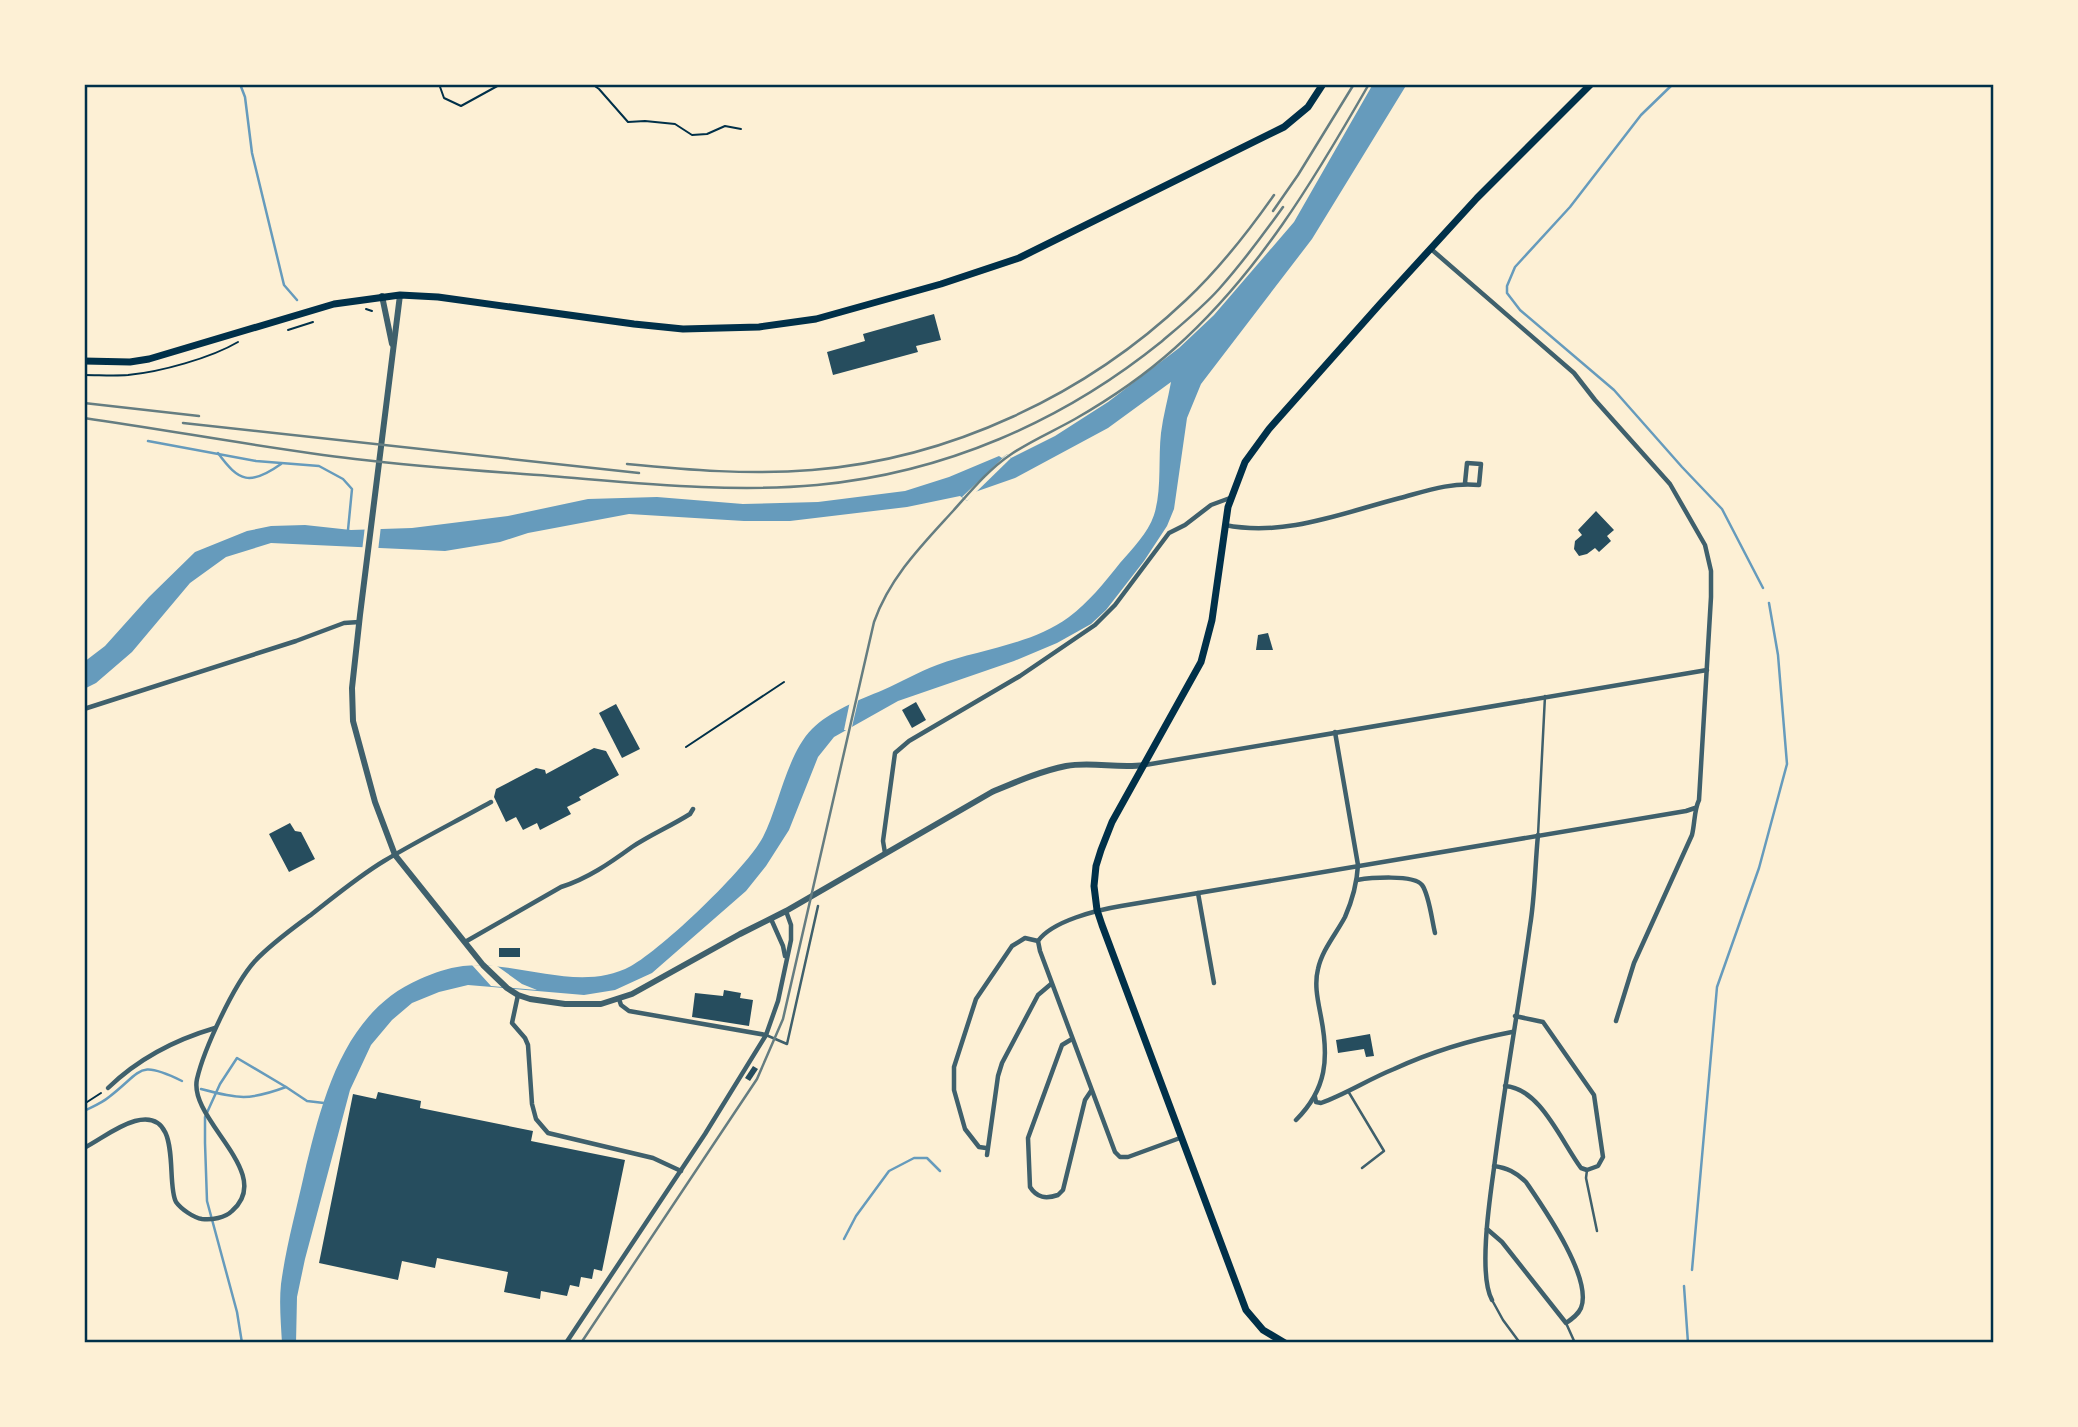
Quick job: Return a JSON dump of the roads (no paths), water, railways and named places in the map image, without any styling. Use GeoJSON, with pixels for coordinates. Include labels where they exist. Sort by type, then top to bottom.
{"type":"FeatureCollection","features":[{"type":"Feature","properties":{"kind":"main road"},"geometry":{"type":"LineString","coordinates":[[84,361],[130,362],[149,359],[320,307],[382,296],[438,296],[683,329],[760,327],[825,317],[982,272],[1061,238],[1284,127],[1308,107],[1323,84]]}},
{"type":"Feature","properties":{"kind":"main road"},"geometry":{"type":"LineString","coordinates":[[1285,1343],[1263,1330],[1246,1310],[1097,910],[1094,886],[1098,856],[1112,822],[1188,689],[1205,652],[1230,498],[1245,462],[1269,429],[1486,188],[1591,84]]}},
{"type":"Feature","properties":{"kind":"street"},"geometry":{"type":"LineString","coordinates":[[1431,249],[1561,360],[1670,484],[1705,545],[1711,571],[1699,800],[1695,808],[1692,835],[1634,963],[1616,1021]]}},
{"type":"Feature","properties":{"kind":"street"},"geometry":{"type":"LineString","coordinates":[[400,295],[359,622],[352,688],[353,721],[375,802],[395,855],[483,965],[518,995],[565,1004],[601,1004],[619,999],[660,980],[786,911],[992,792],[1067,765],[1119,768],[1144,765],[1707,670]]}},
{"type":"Feature","properties":{"kind":"street"},"geometry":{"type":"LineString","coordinates":[[382,296],[392,346]]}},
{"type":"Feature","properties":{"kind":"street"},"geometry":{"type":"LineString","coordinates":[[1225,525],[1258,530],[1287,528],[1431,489],[1465,483],[1479,485],[1481,464],[1467,463],[1465,483]]}},
{"type":"Feature","properties":{"kind":"street"},"geometry":{"type":"LineString","coordinates":[[885,853],[883,841],[895,752],[1068,646],[1096,625],[1115,605],[1169,533],[1185,525],[1211,505],[1230,498]]}},
{"type":"Feature","properties":{"kind":"street"},"geometry":{"type":"LineString","coordinates":[[84,709],[344,623],[359,622]]}},
{"type":"Feature","properties":{"kind":"street"},"geometry":{"type":"LineString","coordinates":[[1296,1121],[1315,1097],[1326,1056],[1317,995],[1318,966],[1346,915],[1357,880],[1358,865],[1335,732]]}},
{"type":"Feature","properties":{"kind":"street"},"geometry":{"type":"LineString","coordinates":[[84,1148],[125,1124],[139,1120],[152,1121],[162,1127],[172,1154],[172,1183],[176,1202],[193,1216],[206,1219],[223,1217],[233,1211],[243,1196],[244,1181],[239,1165],[205,1110],[196,1082],[216,1028],[248,970],[265,952],[344,890],[395,855],[491,802]]}},
{"type":"Feature","properties":{"kind":"street"},"geometry":{"type":"LineString","coordinates":[[465,942],[561,887],[575,883],[617,859],[634,846],[690,814],[693,808]]}},
{"type":"Feature","properties":{"kind":"street"},"geometry":{"type":"LineString","coordinates":[[1038,941],[1049,929],[1097,910],[1695,808]]}},
{"type":"Feature","properties":{"kind":"street"},"geometry":{"type":"LineString","coordinates":[[1492,1300],[1488,1293],[1487,1229],[1504,1086],[1530,925],[1538,835]]}},
{"type":"Feature","properties":{"kind":"street"},"geometry":{"type":"LineString","coordinates":[[1357,880],[1401,878],[1417,881],[1425,893],[1435,933]]}},
{"type":"Feature","properties":{"kind":"street"},"geometry":{"type":"LineString","coordinates":[[1198,893],[1214,983]]}},
{"type":"Feature","properties":{"kind":"street"},"geometry":{"type":"LineString","coordinates":[[566,1343],[681,1171],[766,1035],[778,1001],[786,961],[791,925],[786,911]]}},
{"type":"Feature","properties":{"kind":"street"},"geometry":{"type":"LineString","coordinates":[[771,919],[783,946],[786,961]]}},
{"type":"Feature","properties":{"kind":"street"},"geometry":{"type":"LineString","coordinates":[[986,1148],[979,1147],[965,1129],[954,1090],[954,1067],[976,999],[1012,946],[1024,939],[1038,941]]}},
{"type":"Feature","properties":{"kind":"street"},"geometry":{"type":"LineString","coordinates":[[1038,941],[1051,984],[1115,1152],[1120,1157],[1142,1153],[1180,1138]]}},
{"type":"Feature","properties":{"kind":"street"},"geometry":{"type":"LineString","coordinates":[[987,1155],[986,1148],[1002,1063],[1038,995],[1051,984]]}},
{"type":"Feature","properties":{"kind":"street"},"geometry":{"type":"LineString","coordinates":[[518,995],[512,1023],[528,1045],[532,1104],[536,1119],[548,1133],[653,1158],[681,1171]]}},
{"type":"Feature","properties":{"kind":"street"},"geometry":{"type":"LineString","coordinates":[[619,999],[621,1005],[629,1011],[766,1035]]}},
{"type":"Feature","properties":{"kind":"street"},"geometry":{"type":"LineString","coordinates":[[1504,1086],[1515,1087],[1533,1097],[1581,1168],[1587,1170],[1598,1166],[1603,1157],[1594,1095],[1543,1022],[1515,1016]]}},
{"type":"Feature","properties":{"kind":"street"},"geometry":{"type":"LineString","coordinates":[[108,1088],[127,1070],[151,1054],[184,1038],[216,1028]]}},
{"type":"Feature","properties":{"kind":"street"},"geometry":{"type":"LineString","coordinates":[[1315,1097],[1316,1102],[1321,1103],[1450,1046],[1512,1032]]}},
{"type":"Feature","properties":{"kind":"street"},"geometry":{"type":"LineString","coordinates":[[1072,1040],[1062,1045],[1028,1138],[1030,1187],[1033,1193],[1040,1197],[1050,1198],[1063,1189],[1085,1100],[1091,1091]]}},
{"type":"Feature","properties":{"kind":"street"},"geometry":{"type":"LineString","coordinates":[[1487,1229],[1503,1242],[1566,1323],[1576,1316],[1583,1296],[1570,1250],[1526,1182],[1518,1174],[1494,1166]]}},
{"type":"Feature","properties":{"kind":"lane"},"geometry":{"type":"LineString","coordinates":[[1538,835],[1545,696]]}},
{"type":"Feature","properties":{"kind":"lane"},"geometry":{"type":"LineString","coordinates":[[766,1035],[787,1044],[818,906]]}},
{"type":"Feature","properties":{"kind":"lane"},"geometry":{"type":"LineString","coordinates":[[1348,1091],[1384,1151],[1362,1168]]}},
{"type":"Feature","properties":{"kind":"lane"},"geometry":{"type":"LineString","coordinates":[[1587,1170],[1586,1178],[1597,1231]]}},
{"type":"Feature","properties":{"kind":"lane"},"geometry":{"type":"LineString","coordinates":[[1492,1300],[1520,1343]]}},
{"type":"Feature","properties":{"kind":"lane"},"geometry":{"type":"LineString","coordinates":[[1566,1323],[1574,1343]]}},
{"type":"Feature","properties":{"kind":"water"},"geometry":{"type":"Polygon","coordinates":[[[1373,84],[1407,84],[1312,239],[1201,384],[1187,418],[1174,509],[1167,526],[1106,610],[1091,624],[1057,643],[1014,661],[898,701],[834,737],[818,757],[789,830],[766,866],[746,891],[652,973],[615,990],[584,995],[468,985],[439,992],[412,1003],[392,1020],[371,1045],[350,1090],[305,1259],[297,1297],[296,1343],[282,1343],[280,1299],[283,1270],[319,1117],[340,1061],[354,1036],[372,1013],[394,994],[420,979],[452,968],[484,965],[569,977],[591,977],[611,974],[645,957],[703,907],[754,851],[769,824],[796,752],[819,723],[845,706],[930,668],[1038,634],[1069,617],[1096,592],[1139,540],[1154,515],[1159,485],[1161,433],[1171,382],[1108,428],[1015,478],[975,492],[967,501],[960,496],[907,507],[790,521],[629,514],[445,551],[271,543],[226,557],[190,583],[132,652],[96,683],[84,689],[84,662],[105,646],[149,597],[195,552],[247,531],[271,526],[305,525],[351,530],[412,528],[508,516],[588,499],[657,497],[743,504],[818,502],[905,491],[949,477],[999,456],[1002,458],[1007,454],[1011,458],[1055,436],[1108,402],[1179,348],[1214,315],[1294,222],[1373,84]]]}},
{"type":"Feature","properties":{"kind":"waterway"},"geometry":{"type":"LineString","coordinates":[[240,84],[245,97],[252,153],[284,285],[297,300]]}},
{"type":"Feature","properties":{"kind":"waterway"},"geometry":{"type":"LineString","coordinates":[[1673,84],[1641,115],[1570,207],[1515,267],[1507,293],[1520,310],[1614,390],[1722,509],[1763,588]]}},
{"type":"Feature","properties":{"kind":"waterway"},"geometry":{"type":"LineString","coordinates":[[148,441],[256,461],[319,466],[343,479],[352,489],[348,530]]}},
{"type":"Feature","properties":{"kind":"waterway"},"geometry":{"type":"LineString","coordinates":[[218,453],[232,470],[246,478],[261,476],[281,464]]}},
{"type":"Feature","properties":{"kind":"waterway"},"geometry":{"type":"LineString","coordinates":[[1692,1270],[1717,987],[1759,868],[1787,764],[1778,655],[1769,603]]}},
{"type":"Feature","properties":{"kind":"waterway"},"geometry":{"type":"LineString","coordinates":[[242,1343],[237,1312],[207,1201],[205,1117],[220,1084],[237,1058],[286,1087]]}},
{"type":"Feature","properties":{"kind":"waterway"},"geometry":{"type":"LineString","coordinates":[[84,1111],[106,1099],[141,1071],[156,1071],[182,1081]]}},
{"type":"Feature","properties":{"kind":"waterway"},"geometry":{"type":"LineString","coordinates":[[201,1089],[244,1097],[262,1095],[286,1087],[307,1101],[324,1103]]}},
{"type":"Feature","properties":{"kind":"waterway"},"geometry":{"type":"LineString","coordinates":[[844,1239],[856,1216],[889,1171],[914,1158],[927,1158],[940,1171]]}},
{"type":"Feature","properties":{"kind":"waterway"},"geometry":{"type":"LineString","coordinates":[[1684,1286],[1688,1343]]}},
{"type":"Feature","properties":{"kind":"railway"},"geometry":{"type":"LineString","coordinates":[[1273,211],[1354,84]]}},
{"type":"Feature","properties":{"kind":"railway"},"geometry":{"type":"LineString","coordinates":[[581,1343],[757,1079],[783,1019],[874,622],[889,590],[919,549],[994,467],[1127,386],[1164,358],[1205,319],[1233,289],[1282,224],[1369,84]]}},
{"type":"Feature","properties":{"kind":"railway"},"geometry":{"type":"LineString","coordinates":[[627,464],[742,472],[812,470],[915,452],[965,436],[1060,393],[1147,334],[1210,276],[1274,195]]}},
{"type":"Feature","properties":{"kind":"railway"},"geometry":{"type":"LineString","coordinates":[[84,418],[287,450],[428,467],[684,486],[751,488],[817,485],[864,479],[956,456],[1000,439],[1042,419],[1123,371],[1206,303],[1244,259],[1283,207]]}},
{"type":"Feature","properties":{"kind":"railway"},"geometry":{"type":"LineString","coordinates":[[84,403],[199,416]]}},
{"type":"Feature","properties":{"kind":"railway"},"geometry":{"type":"LineString","coordinates":[[183,423],[639,473]]}}]}
